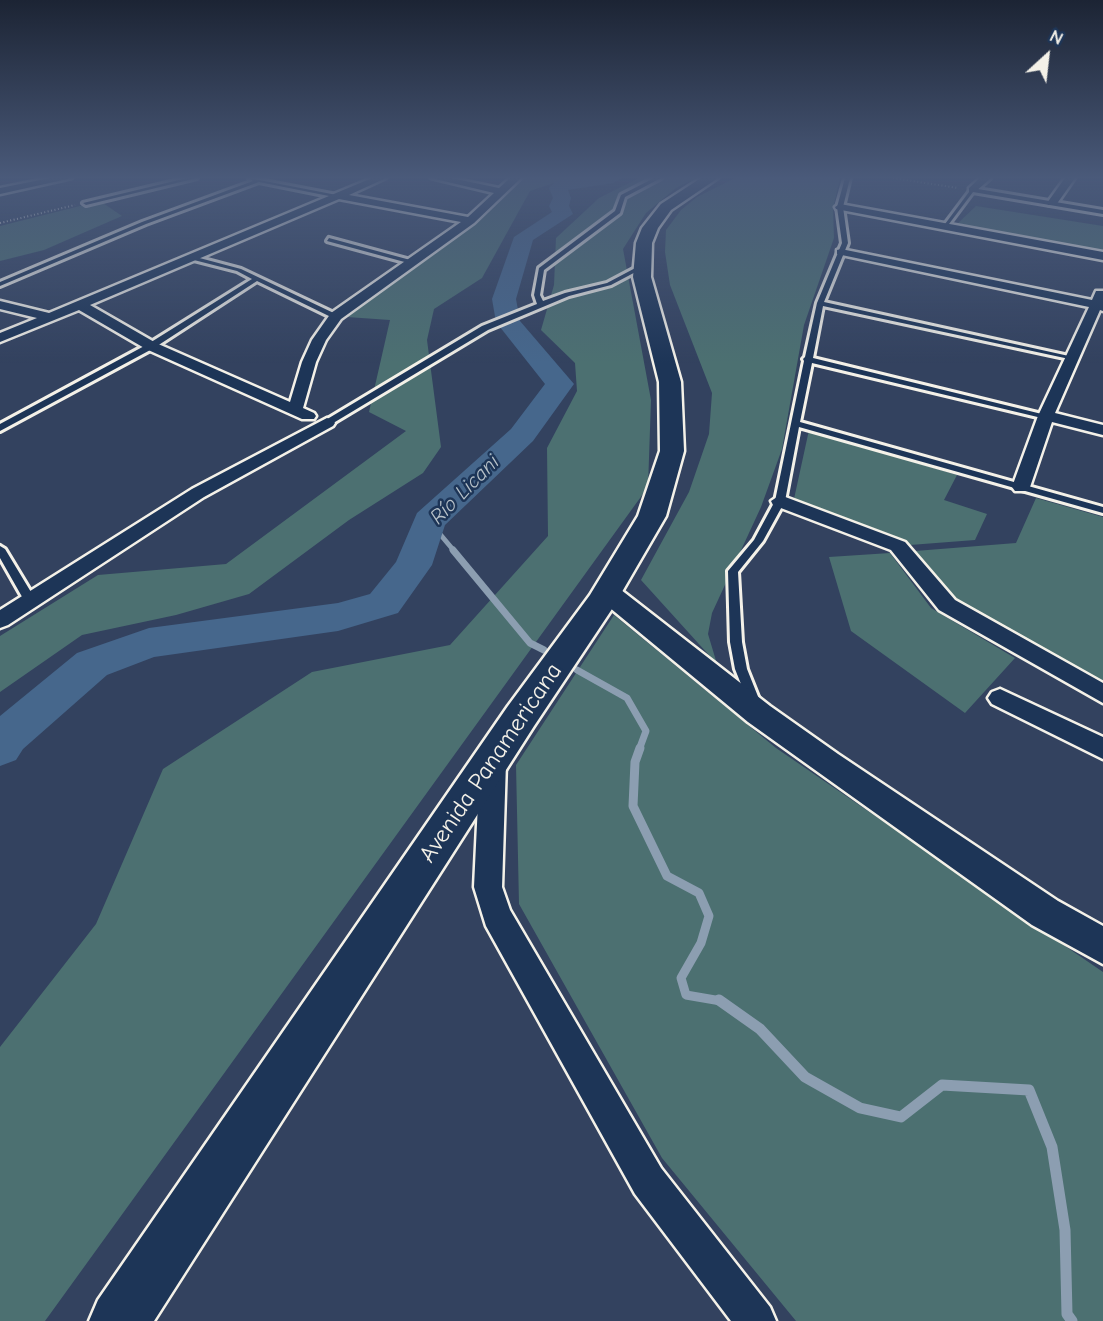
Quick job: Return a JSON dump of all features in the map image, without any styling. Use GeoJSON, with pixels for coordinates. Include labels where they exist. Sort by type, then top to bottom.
{"type":"FeatureCollection","features":[{"type":"Feature","properties":{"kind":"main road","name":"Avenida Panamericana"},"geometry":{"type":"LineString","coordinates":[[119,1321],[493,758],[607,592],[653,516],[672,451],[670,382],[642,277],[645,240]]}},
{"type":"Feature","properties":{"kind":"street"},"geometry":{"type":"LineString","coordinates":[[0,338],[235,240]]}},
{"type":"Feature","properties":{"kind":"street"},"geometry":{"type":"LineString","coordinates":[[295,410],[309,362],[319,340],[336,316],[444,240]]}},
{"type":"Feature","properties":{"kind":"street"},"geometry":{"type":"LineString","coordinates":[[1013,240],[1103,256]]}},
{"type":"Feature","properties":{"kind":"street"},"geometry":{"type":"LineString","coordinates":[[841,252],[1100,301],[1046,416],[1021,487]]}},
{"type":"Feature","properties":{"kind":"street"},"geometry":{"type":"LineString","coordinates":[[0,305],[51,317]]}},
{"type":"Feature","properties":{"kind":"street"},"geometry":{"type":"LineString","coordinates":[[80,305],[151,346],[327,424]]}},
{"type":"Feature","properties":{"kind":"street"},"geometry":{"type":"LineString","coordinates":[[1046,416],[1103,430]]}},
{"type":"Feature","properties":{"kind":"street"},"geometry":{"type":"LineString","coordinates":[[0,620],[198,494],[327,424]]}},
{"type":"Feature","properties":{"kind":"street"},"geometry":{"type":"LineString","coordinates":[[780,501],[898,546],[947,605],[1103,694]]}},
{"type":"Feature","properties":{"kind":"street"},"geometry":{"type":"LineString","coordinates":[[607,592],[759,714],[1045,914],[1103,946]]}},
{"type":"Feature","properties":{"kind":"street"},"geometry":{"type":"LineString","coordinates":[[1000,698],[1103,749]]}},
{"type":"Feature","properties":{"kind":"street"},"geometry":{"type":"LineString","coordinates":[[493,758],[488,887],[498,916],[648,1181],[756,1321]]}},
{"type":"Feature","properties":{"kind":"lane"},"geometry":{"type":"LineString","coordinates":[[0,284],[105,240]]}},
{"type":"Feature","properties":{"kind":"lane"},"geometry":{"type":"LineString","coordinates":[[329,240],[412,262]]}},
{"type":"Feature","properties":{"kind":"lane"},"geometry":{"type":"LineString","coordinates":[[541,304],[537,295],[541,269],[581,240]]}},
{"type":"Feature","properties":{"kind":"lane"},"geometry":{"type":"LineString","coordinates":[[759,714],[741,669],[736,642],[733,571],[758,541],[780,501],[820,303],[843,240]]}},
{"type":"Feature","properties":{"kind":"lane"},"geometry":{"type":"LineString","coordinates":[[192,258],[239,270],[336,316]]}},
{"type":"Feature","properties":{"kind":"lane"},"geometry":{"type":"LineString","coordinates":[[327,424],[485,328],[541,304],[592,286],[609,284],[643,267]]}},
{"type":"Feature","properties":{"kind":"lane"},"geometry":{"type":"LineString","coordinates":[[0,428],[151,346],[258,278]]}},
{"type":"Feature","properties":{"kind":"lane"},"geometry":{"type":"LineString","coordinates":[[820,303],[1074,358]]}},
{"type":"Feature","properties":{"kind":"lane"},"geometry":{"type":"LineString","coordinates":[[807,359],[1046,416]]}},
{"type":"Feature","properties":{"kind":"lane"},"geometry":{"type":"LineString","coordinates":[[795,423],[1103,510]]}},
{"type":"Feature","properties":{"kind":"lane"},"geometry":{"type":"LineString","coordinates":[[0,549],[30,602]]}},
{"type":"Feature","properties":{"kind":"green space"},"geometry":{"type":"Polygon","coordinates":[[[0,240],[68,240],[44,250],[0,261],[0,240]]]}},
{"type":"Feature","properties":{"kind":"green space"},"geometry":{"type":"Polygon","coordinates":[[[451,240],[503,240],[482,278],[434,309],[427,340],[441,447],[423,473],[349,520],[249,594],[176,615],[82,635],[0,692],[0,636],[98,575],[226,564],[406,431],[369,412],[390,320],[347,317],[451,240]]]}},
{"type":"Feature","properties":{"kind":"green space"},"geometry":{"type":"Polygon","coordinates":[[[556,240],[629,240],[623,249],[651,400],[648,487],[45,1321],[0,1321],[0,1047],[96,924],[163,769],[312,672],[450,645],[548,536],[547,448],[577,391],[575,363],[541,330],[554,285],[556,240]]]}},
{"type":"Feature","properties":{"kind":"green space"},"geometry":{"type":"Polygon","coordinates":[[[666,240],[833,240],[804,325],[782,449],[761,507],[712,613],[708,634],[717,664],[641,580],[689,492],[709,434],[712,393],[670,285],[666,240]]]}},
{"type":"Feature","properties":{"kind":"green space"},"geometry":{"type":"Polygon","coordinates":[[[1030,240],[1103,240],[1103,253],[1030,240]]]}},
{"type":"Feature","properties":{"kind":"green space"},"geometry":{"type":"Polygon","coordinates":[[[809,430],[957,475],[944,500],[987,514],[975,540],[910,545],[892,535],[794,499],[809,430]]]}},
{"type":"Feature","properties":{"kind":"green space"},"geometry":{"type":"Polygon","coordinates":[[[1036,498],[1103,517],[1103,686],[954,600],[915,551],[1016,543],[1036,498]]]}},
{"type":"Feature","properties":{"kind":"green space"},"geometry":{"type":"Polygon","coordinates":[[[890,553],[931,608],[1015,658],[965,713],[851,631],[829,557],[890,553]]]}},
{"type":"Feature","properties":{"kind":"green space"},"geometry":{"type":"Polygon","coordinates":[[[614,615],[776,748],[1103,972],[1103,1321],[796,1321],[662,1158],[519,904],[516,765],[614,615]]]}},
{"type":"Feature","properties":{"kind":"waterway","name":"Río Licani"},"geometry":{"type":"LineString","coordinates":[[0,747],[7,736],[92,664],[149,643],[338,617],[384,604],[413,565],[429,521],[522,435],[560,384],[508,322],[504,299],[523,240]]}},
{"type":"Feature","properties":{"kind":"waterway"},"geometry":{"type":"LineString","coordinates":[[429,521],[455,552]]}},
{"type":"Feature","properties":{"kind":"waterway"},"geometry":{"type":"LineString","coordinates":[[453,550],[530,643],[544,650]]}},
{"type":"Feature","properties":{"kind":"waterway"},"geometry":{"type":"LineString","coordinates":[[577,670],[627,698],[646,731],[639,750]]}},
{"type":"Feature","properties":{"kind":"waterway"},"geometry":{"type":"LineString","coordinates":[[640,748],[635,762],[633,806],[667,876],[699,893],[709,916],[701,943],[681,978],[686,995],[720,1001]]}},
{"type":"Feature","properties":{"kind":"waterway"},"geometry":{"type":"LineString","coordinates":[[720,1001],[760,1029],[805,1077],[860,1108],[901,1117],[942,1085],[1029,1090],[1052,1147],[1065,1230],[1067,1314],[1072,1321]]}}]}
